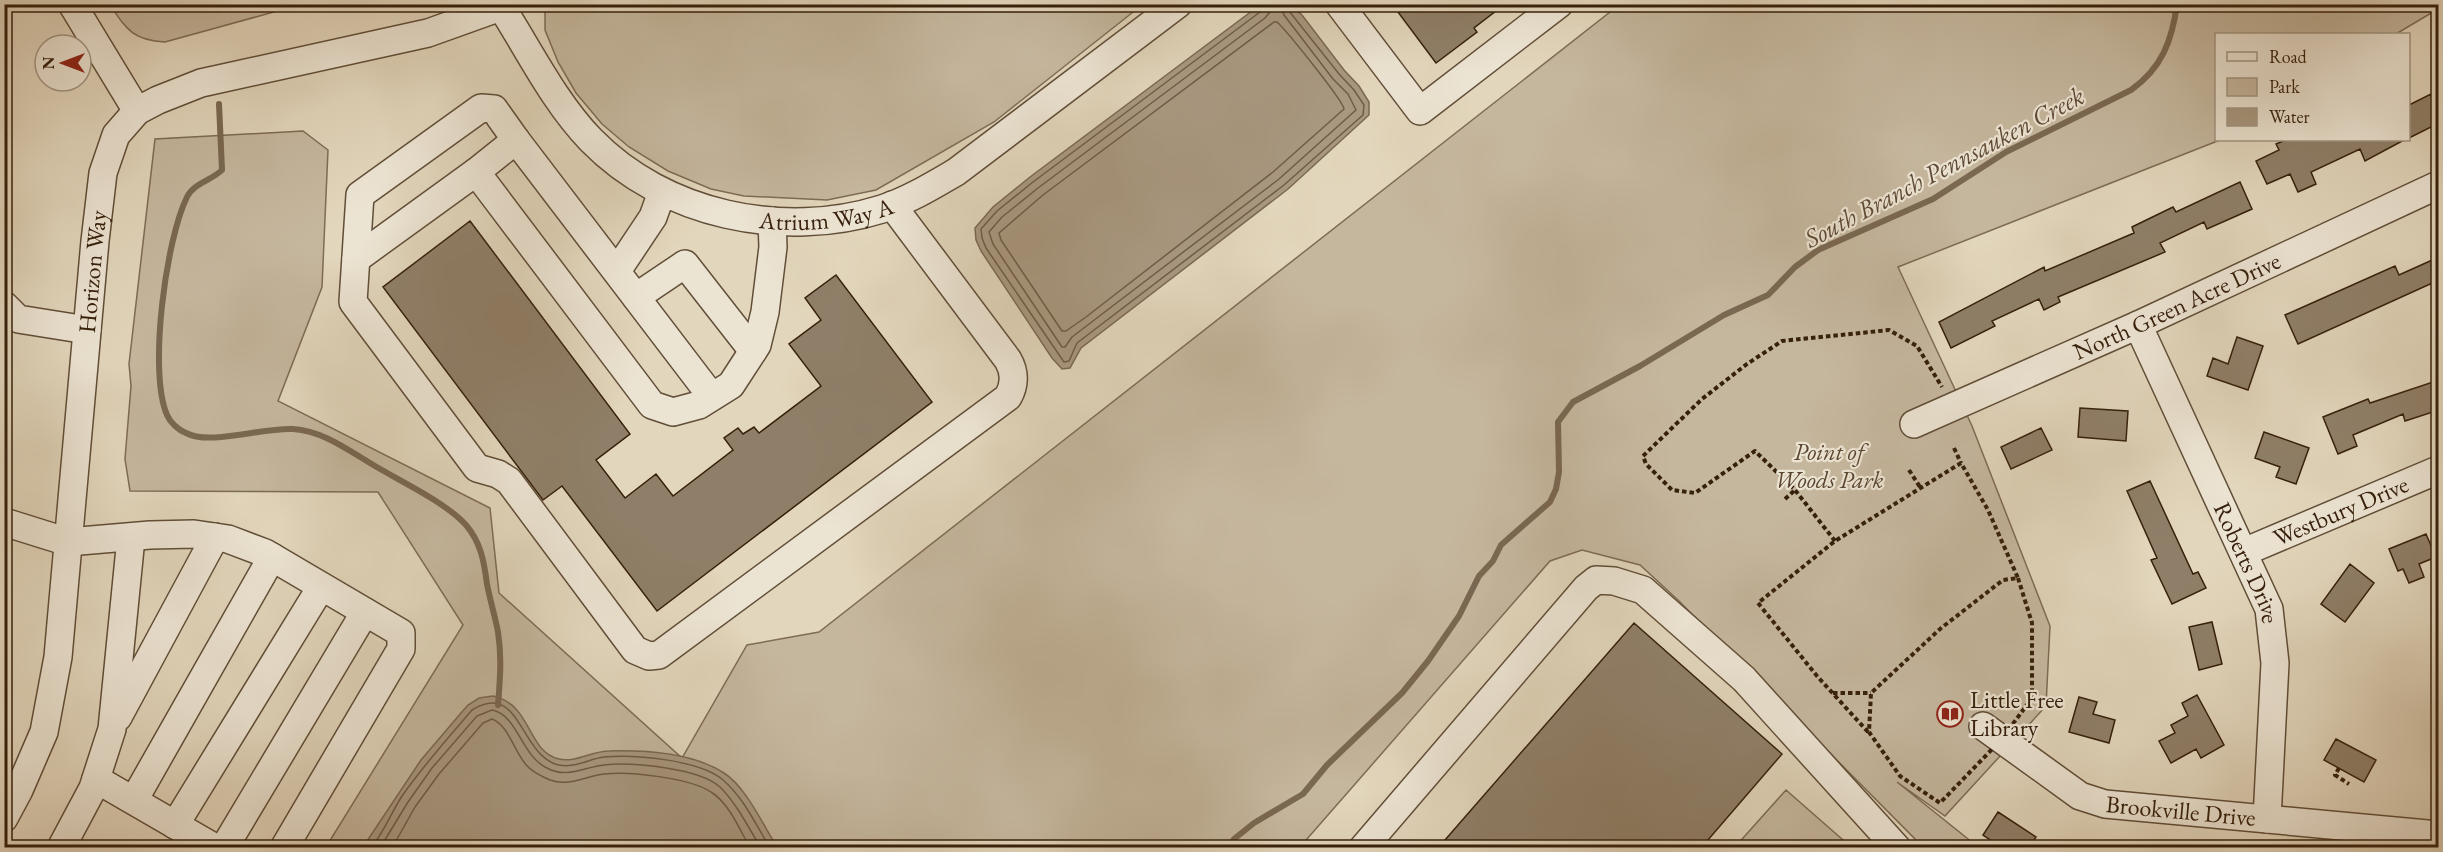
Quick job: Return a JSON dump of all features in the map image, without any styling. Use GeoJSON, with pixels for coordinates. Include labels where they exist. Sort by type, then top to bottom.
{"type":"FeatureCollection","features":[{"type":"Feature","properties":{"kind":"street"},"geometry":{"type":"LineString","coordinates":[[72,4],[137,111]]}},
{"type":"Feature","properties":{"kind":"street","name":"Atrium Way A"},"geometry":{"type":"LineString","coordinates":[[506,6],[564,106],[590,140],[626,172],[662,192],[704,209],[772,221],[816,222],[853,216],[892,205],[924,191],[956,172],[1178,4]]}},
{"type":"Feature","properties":{"kind":"street"},"geometry":{"type":"LineString","coordinates":[[1340,4],[1420,111],[1559,4]]}},
{"type":"Feature","properties":{"kind":"street","name":"Horizon Way"},"geometry":{"type":"LineString","coordinates":[[4,818],[44,732],[58,657],[103,173],[116,135],[137,111],[201,83],[428,33],[506,6]]}},
{"type":"Feature","properties":{"kind":"street"},"geometry":{"type":"LineString","coordinates":[[712,397],[494,109],[481,108],[360,195],[353,302],[477,468],[498,474],[509,481],[635,650],[654,656],[659,656],[1008,397],[1012,389],[1012,368],[1008,360],[892,205]]}},
{"type":"Feature","properties":{"kind":"street"},"geometry":{"type":"LineString","coordinates":[[356,260],[516,140]]}},
{"type":"Feature","properties":{"kind":"street"},"geometry":{"type":"LineString","coordinates":[[476,172],[652,405],[673,412],[699,405],[730,385],[757,345],[765,312],[773,247],[772,221]]}},
{"type":"Feature","properties":{"kind":"street","name":"North Green Acre Drive"},"geometry":{"type":"LineString","coordinates":[[1914,424],[2138,326],[2439,185]]}},
{"type":"Feature","properties":{"kind":"street"},"geometry":{"type":"LineString","coordinates":[[617,271],[653,217],[662,192]]}},
{"type":"Feature","properties":{"kind":"street"},"geometry":{"type":"LineString","coordinates":[[636,297],[685,264],[753,351]]}},
{"type":"Feature","properties":{"kind":"street"},"geometry":{"type":"LineString","coordinates":[[4,305],[18,319],[87,330]]}},
{"type":"Feature","properties":{"kind":"street","name":"Roberts Drive"},"geometry":{"type":"LineString","coordinates":[[2138,326],[2269,609],[2275,663],[2267,819]]}},
{"type":"Feature","properties":{"kind":"street","name":"Westbury Drive"},"geometry":{"type":"LineString","coordinates":[[2244,552],[2439,470]]}},
{"type":"Feature","properties":{"kind":"street"},"geometry":{"type":"LineString","coordinates":[[4,522],[68,542],[194,534],[228,539],[272,557],[402,633],[402,649],[284,848]]}},
{"type":"Feature","properties":{"kind":"street"},"geometry":{"type":"LineString","coordinates":[[61,848],[96,779],[112,729],[215,537]]}},
{"type":"Feature","properties":{"kind":"street"},"geometry":{"type":"LineString","coordinates":[[112,729],[130,538]]}},
{"type":"Feature","properties":{"kind":"street"},"geometry":{"type":"LineString","coordinates":[[134,800],[272,557]]}},
{"type":"Feature","properties":{"kind":"street"},"geometry":{"type":"LineString","coordinates":[[1363,848],[1586,588],[1596,580],[1614,581],[1643,590],[1744,679],[1897,848]]}},
{"type":"Feature","properties":{"kind":"street"},"geometry":{"type":"LineString","coordinates":[[175,825],[321,587]]}},
{"type":"Feature","properties":{"kind":"street"},"geometry":{"type":"LineString","coordinates":[[224,848],[364,612]]}},
{"type":"Feature","properties":{"kind":"street","name":"Brookville Drive"},"geometry":{"type":"LineString","coordinates":[[1992,733],[2080,796],[2105,804],[2439,835]]}},
{"type":"Feature","properties":{"kind":"street"},"geometry":{"type":"LineString","coordinates":[[96,779],[214,848]]}},
{"type":"Feature","properties":{"kind":"path"},"geometry":{"type":"LineString","coordinates":[[1835,541],[1796,490],[1755,451],[1695,493],[1672,490],[1646,464],[1643,456],[1702,399],[1747,364],[1782,341],[1889,330],[1917,346],[1953,406]]}},
{"type":"Feature","properties":{"kind":"path"},"geometry":{"type":"LineString","coordinates":[[1954,448],[1988,510],[2018,578],[2032,623],[2032,699],[1992,733],[1940,803],[1900,776],[1869,732],[1833,693],[1758,603],[1835,541],[1961,463]]}},
{"type":"Feature","properties":{"kind":"path"},"geometry":{"type":"LineString","coordinates":[[1909,470],[1920,487]]}},
{"type":"Feature","properties":{"kind":"path"},"geometry":{"type":"LineString","coordinates":[[1785,499],[1796,490]]}},
{"type":"Feature","properties":{"kind":"path"},"geometry":{"type":"LineString","coordinates":[[1833,693],[1871,693],[1940,629],[2003,580],[2018,578]]}},
{"type":"Feature","properties":{"kind":"path"},"geometry":{"type":"LineString","coordinates":[[1869,732],[1871,693]]}},
{"type":"Feature","properties":{"kind":"path"},"geometry":{"type":"LineString","coordinates":[[2339,768],[2335,775],[2349,784]]}},
{"type":"Feature","properties":{"kind":"green space"},"geometry":{"type":"Polygon","coordinates":[[[556,4],[1142,5],[994,122],[876,190],[827,200],[744,196],[711,189],[668,171],[629,147],[602,124],[576,93],[558,62],[545,30],[545,12],[556,4]]]}},
{"type":"Feature","properties":{"kind":"green space"},"geometry":{"type":"Polygon","coordinates":[[[110,5],[299,5],[165,42],[145,39],[132,32],[110,5]]]}},
{"type":"Feature","properties":{"kind":"green space","name":"Point of Woods Park"},"geometry":{"type":"Polygon","coordinates":[[[1619,5],[2438,5],[2438,9],[2398,33],[2215,33],[2215,141],[2217,141],[1898,267],[1972,426],[2050,626],[2046,706],[1945,816],[1897,782],[1978,847],[1917,847],[1915,839],[1678,600],[1640,565],[1582,550],[1550,561],[1300,847],[326,847],[463,625],[378,492],[130,491],[125,459],[131,386],[129,364],[155,139],[303,131],[328,150],[322,287],[278,401],[490,508],[499,593],[682,758],[747,645],[819,632],[1619,5]]]}},
{"type":"Feature","properties":{"kind":"green space"},"geometry":{"type":"Polygon","coordinates":[[[1786,790],[1851,847],[1735,847],[1786,790]]]}},
{"type":"Feature","properties":{"kind":"water"},"geometry":{"type":"Polygon","coordinates":[[[1260,5],[1291,5],[1302,15],[1359,86],[1369,102],[1369,115],[1288,189],[1081,348],[1070,368],[1062,369],[1052,358],[981,251],[976,240],[975,228],[993,207],[1030,177],[1260,5]]]}},
{"type":"Feature","properties":{"kind":"water"},"geometry":{"type":"Polygon","coordinates":[[[493,696],[506,701],[516,709],[540,747],[559,759],[565,760],[603,752],[638,751],[683,757],[712,766],[740,787],[777,847],[363,847],[421,760],[461,713],[479,698],[493,696]]]}},
{"type":"Feature","properties":{"kind":"building"},"geometry":{"type":"Polygon","coordinates":[[[1392,4],[1505,4],[1474,28],[1477,32],[1436,63],[1392,4]]]}},
{"type":"Feature","properties":{"kind":"building"},"geometry":{"type":"Polygon","coordinates":[[[2431,94],[2439,109],[2439,123],[2410,138],[2410,104],[2431,94]]]}},
{"type":"Feature","properties":{"kind":"building"},"geometry":{"type":"Polygon","coordinates":[[[2284,141],[2402,141],[2365,161],[2360,149],[2311,172],[2316,184],[2298,192],[2290,174],[2267,184],[2256,161],[2279,150],[2276,144],[2284,141]]]}},
{"type":"Feature","properties":{"kind":"building"},"geometry":{"type":"Polygon","coordinates":[[[2240,182],[2252,209],[2207,229],[2204,222],[2160,243],[2165,252],[2058,297],[2060,302],[2044,310],[2039,299],[1992,321],[1995,326],[1951,348],[1939,322],[2044,267],[2045,271],[2134,233],[2132,227],[2173,207],[2176,212],[2240,182]]]}},
{"type":"Feature","properties":{"kind":"building"},"geometry":{"type":"Polygon","coordinates":[[[470,221],[630,434],[596,460],[625,498],[656,474],[673,496],[733,450],[724,438],[738,428],[743,434],[754,427],[759,433],[821,386],[789,344],[821,320],[805,298],[836,275],[932,402],[657,611],[562,486],[543,500],[383,287],[470,221]]]}},
{"type":"Feature","properties":{"kind":"building"},"geometry":{"type":"Polygon","coordinates":[[[2439,257],[2439,280],[2298,344],[2285,315],[2395,266],[2399,275],[2439,257]]]}},
{"type":"Feature","properties":{"kind":"building"},"geometry":{"type":"Polygon","coordinates":[[[2237,337],[2263,346],[2248,390],[2207,376],[2213,358],[2228,364],[2237,337]]]}},
{"type":"Feature","properties":{"kind":"building"},"geometry":{"type":"Polygon","coordinates":[[[2439,380],[2439,410],[2405,421],[2403,414],[2353,435],[2357,446],[2338,454],[2323,417],[2368,399],[2370,403],[2439,380]]]}},
{"type":"Feature","properties":{"kind":"building"},"geometry":{"type":"Polygon","coordinates":[[[2080,408],[2128,411],[2126,441],[2078,437],[2080,408]]]}},
{"type":"Feature","properties":{"kind":"building"},"geometry":{"type":"Polygon","coordinates":[[[2041,428],[2052,450],[2011,469],[2001,447],[2041,428]]]}},
{"type":"Feature","properties":{"kind":"building"},"geometry":{"type":"Polygon","coordinates":[[[2264,432],[2309,448],[2296,484],[2276,477],[2280,467],[2255,458],[2264,432]]]}},
{"type":"Feature","properties":{"kind":"building"},"geometry":{"type":"Polygon","coordinates":[[[2150,481],[2193,574],[2198,572],[2206,588],[2172,604],[2151,560],[2157,558],[2127,491],[2150,481]]]}},
{"type":"Feature","properties":{"kind":"building"},"geometry":{"type":"Polygon","coordinates":[[[2426,534],[2436,557],[2419,564],[2424,577],[2409,583],[2403,569],[2398,571],[2389,549],[2426,534]]]}},
{"type":"Feature","properties":{"kind":"building"},"geometry":{"type":"Polygon","coordinates":[[[2350,564],[2374,583],[2345,622],[2321,604],[2350,564]]]}},
{"type":"Feature","properties":{"kind":"building"},"geometry":{"type":"Polygon","coordinates":[[[2212,622],[2222,664],[2199,670],[2189,627],[2212,622]]]}},
{"type":"Feature","properties":{"kind":"building"},"geometry":{"type":"Polygon","coordinates":[[[1634,623],[1782,754],[1701,848],[1438,848],[1634,623]]]}},
{"type":"Feature","properties":{"kind":"building"},"geometry":{"type":"Polygon","coordinates":[[[2197,695],[2224,745],[2201,758],[2196,749],[2171,763],[2159,741],[2175,733],[2171,725],[2188,716],[2182,703],[2197,695]]]}},
{"type":"Feature","properties":{"kind":"building"},"geometry":{"type":"Polygon","coordinates":[[[2079,697],[2097,702],[2093,714],[2115,720],[2109,743],[2069,732],[2079,697]]]}},
{"type":"Feature","properties":{"kind":"building"},"geometry":{"type":"Polygon","coordinates":[[[2336,739],[2376,760],[2364,782],[2324,760],[2336,739]]]}},
{"type":"Feature","properties":{"kind":"building"},"geometry":{"type":"Polygon","coordinates":[[[1998,812],[2036,837],[2029,848],[2002,848],[1983,835],[1998,812]]]}},
{"type":"Feature","properties":{"kind":"waterway","name":"South Branch Pennsauken Creek"},"geometry":{"type":"LineString","coordinates":[[1229,848],[1234,839],[1254,823],[1303,794],[1327,765],[1402,693],[1428,661],[1459,616],[1479,576],[1493,561],[1501,545],[1550,502],[1556,489],[1559,472],[1558,422],[1573,402],[1640,366],[1724,315],[1768,295],[1795,267],[1818,250],[1933,199],[2006,152],[2131,90],[2151,72],[2164,53],[2172,30],[2177,4]]}},
{"type":"Feature","properties":{"kind":"waterway"},"geometry":{"type":"LineString","coordinates":[[219,104],[222,170],[194,188],[187,197],[179,217],[166,273],[159,338],[159,369],[167,415],[180,430],[209,438],[281,429],[315,434],[336,443],[447,508],[466,525],[475,539],[483,560],[499,641],[498,705]]}},
{"type":"Feature","properties":{"kind":"place","name":"Little Free Library"},"geometry":{"type":"Point","coordinates":[1950,714]}}]}
